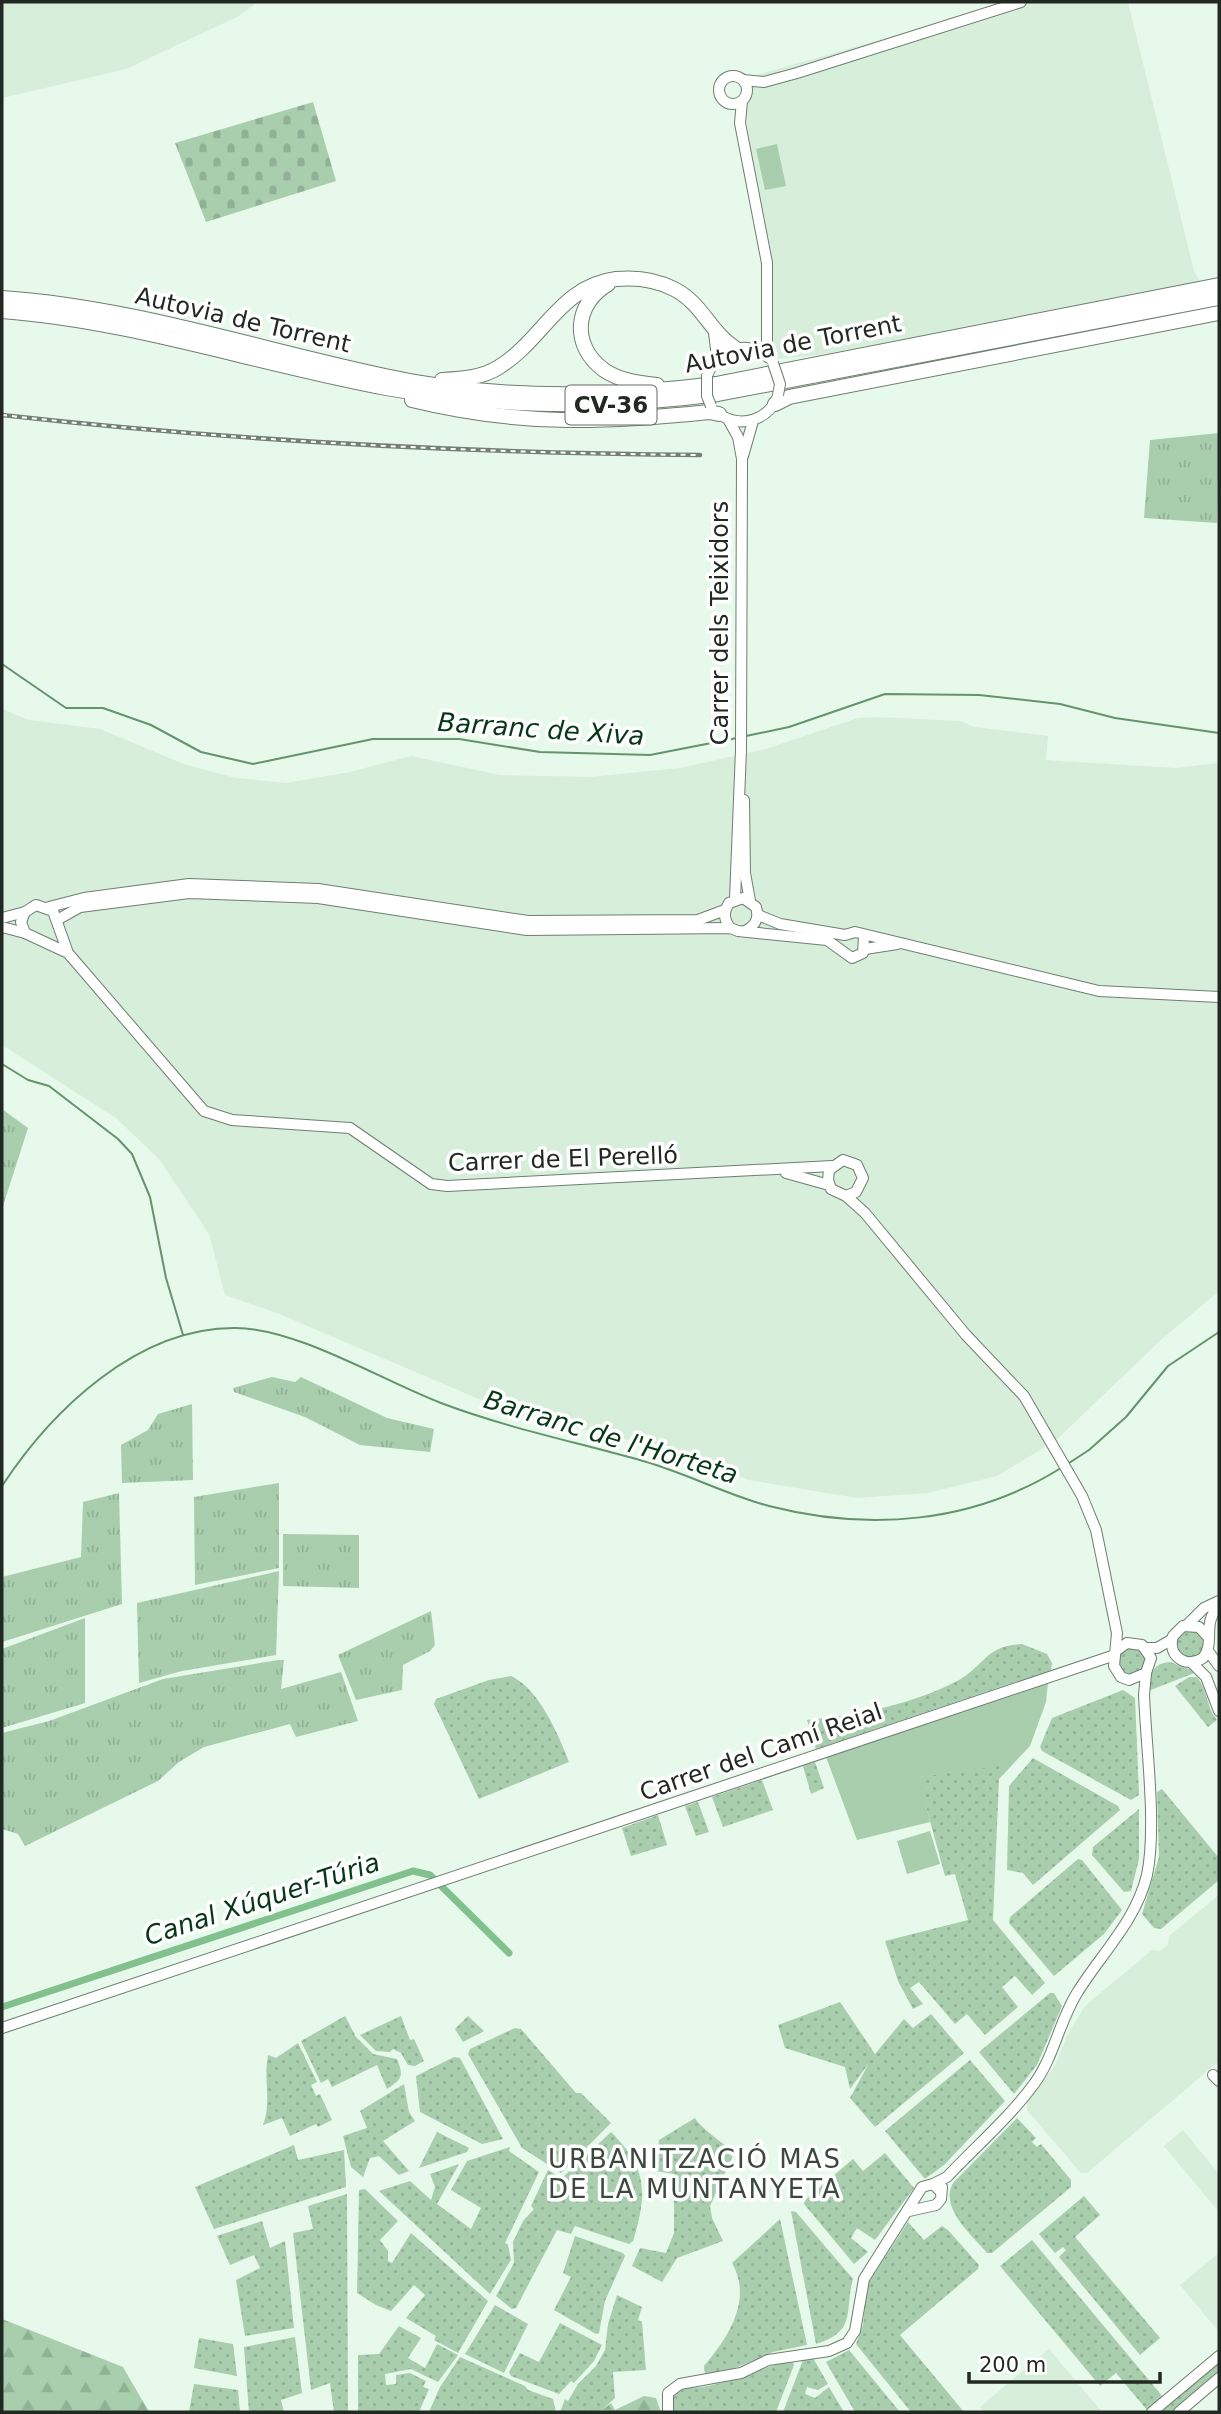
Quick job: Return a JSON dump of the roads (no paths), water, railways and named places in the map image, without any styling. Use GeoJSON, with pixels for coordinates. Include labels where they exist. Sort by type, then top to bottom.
{"type":"FeatureCollection","features":[{"type":"Feature","properties":{"kind":"highway"},"geometry":{"type":"LineString","coordinates":[[86,309],[158,317],[438,380],[467,378],[496,369],[520,353],[573,295],[595,283],[642,279],[673,288],[699,307],[716,333],[741,348]]}},
{"type":"Feature","properties":{"kind":"highway"},"geometry":{"type":"LineString","coordinates":[[615,280],[598,290],[585,304],[580,319],[581,339],[590,356],[605,370],[627,381],[657,385],[716,378],[911,345]]}},
{"type":"Feature","properties":{"kind":"highway","name":"Autovia de Torrent"},"geometry":{"type":"LineString","coordinates":[[2,298],[86,309],[192,329],[386,376],[458,388],[521,394],[657,391],[778,373],[1219,285]]}},
{"type":"Feature","properties":{"kind":"highway","name":"Autovia de Torrent"},"geometry":{"type":"LineString","coordinates":[[2,311],[85,321],[153,334],[383,387],[521,404],[594,406],[656,402],[730,392],[1219,298]]}},
{"type":"Feature","properties":{"kind":"highway"},"geometry":{"type":"LineString","coordinates":[[777,399],[1219,313]]}},
{"type":"Feature","properties":{"kind":"highway"},"geometry":{"type":"LineString","coordinates":[[716,333],[719,357]]}},
{"type":"Feature","properties":{"kind":"highway"},"geometry":{"type":"LineString","coordinates":[[153,334],[457,411],[507,419],[595,422],[719,413]]}},
{"type":"Feature","properties":{"kind":"street"},"geometry":{"type":"LineString","coordinates":[[730,104],[744,98],[764,82],[1021,2]]}},
{"type":"Feature","properties":{"kind":"street"},"geometry":{"type":"LineString","coordinates":[[764,82],[733,76],[722,82],[720,95],[730,104],[740,123],[768,263],[765,332],[770,359],[780,384],[777,399],[769,412],[753,421],[719,413],[705,386],[706,376],[719,357],[741,348],[765,332]]}},
{"type":"Feature","properties":{"kind":"street"},"geometry":{"type":"LineString","coordinates":[[740,123],[747,87],[743,80]]}},
{"type":"Feature","properties":{"kind":"street"},"geometry":{"type":"LineString","coordinates":[[741,348],[770,359]]}},
{"type":"Feature","properties":{"kind":"street","name":"Carrer dels Teixidors"},"geometry":{"type":"LineString","coordinates":[[719,413],[738,437],[742,459],[741,750],[736,817],[735,899]]}},
{"type":"Feature","properties":{"kind":"street","name":"Carrer dels Teixidors"},"geometry":{"type":"LineString","coordinates":[[742,459],[753,421]]}},
{"type":"Feature","properties":{"kind":"street","name":"Carrer dels Teixidors"},"geometry":{"type":"LineString","coordinates":[[740,787],[746,829],[745,873],[750,901]]}},
{"type":"Feature","properties":{"kind":"street"},"geometry":{"type":"LineString","coordinates":[[2,918],[25,912],[36,905],[49,907],[84,898],[189,884],[318,889],[528,921],[698,920],[725,910],[735,899],[750,901],[758,915],[780,924],[845,935],[855,932],[864,937],[890,940],[897,944],[1099,991],[1219,997]]}},
{"type":"Feature","properties":{"kind":"street"},"geometry":{"type":"LineString","coordinates":[[43,940],[57,924],[80,907],[190,893],[318,898],[527,930],[730,928],[817,938],[841,948],[852,958],[860,956],[865,949],[864,937]]}},
{"type":"Feature","properties":{"kind":"street"},"geometry":{"type":"LineString","coordinates":[[49,907],[68,953]]}},
{"type":"Feature","properties":{"kind":"street"},"geometry":{"type":"LineString","coordinates":[[725,910],[725,920],[730,928]]}},
{"type":"Feature","properties":{"kind":"street"},"geometry":{"type":"LineString","coordinates":[[25,912],[21,922],[30,938],[43,940],[68,953]]}},
{"type":"Feature","properties":{"kind":"street"},"geometry":{"type":"LineString","coordinates":[[747,930],[753,927],[758,915]]}},
{"type":"Feature","properties":{"kind":"street"},"geometry":{"type":"LineString","coordinates":[[2,927],[25,933]]}},
{"type":"Feature","properties":{"kind":"street"},"geometry":{"type":"LineString","coordinates":[[841,948],[845,935]]}},
{"type":"Feature","properties":{"kind":"street"},"geometry":{"type":"LineString","coordinates":[[865,949],[897,944]]}},
{"type":"Feature","properties":{"kind":"street","name":"Carrer de El Perelló"},"geometry":{"type":"LineString","coordinates":[[68,953],[204,1111],[221,1119],[350,1128],[420,1178],[447,1186],[832,1166]]}},
{"type":"Feature","properties":{"kind":"street"},"geometry":{"type":"LineString","coordinates":[[865,1213],[860,1187],[862,1173],[857,1165],[843,1160],[832,1166],[828,1175],[829,1185],[865,1213],[957,1326],[1024,1395],[1083,1496],[1096,1530],[1115,1620],[1116,1672]]}},
{"type":"Feature","properties":{"kind":"street","name":"Carrer de El Perelló"},"geometry":{"type":"LineString","coordinates":[[773,1171],[829,1185]]}},
{"type":"Feature","properties":{"kind":"street"},"geometry":{"type":"LineString","coordinates":[[846,1196],[860,1187]]}},
{"type":"Feature","properties":{"kind":"street"},"geometry":{"type":"LineString","coordinates":[[1178,1659],[1171,1649],[1175,1632],[1187,1625],[1204,1608],[1219,1603]]}},
{"type":"Feature","properties":{"kind":"street"},"geometry":{"type":"LineString","coordinates":[[1219,1603],[1209,1621],[1208,1637],[1208,1651],[1219,1666]]}},
{"type":"Feature","properties":{"kind":"street"},"geometry":{"type":"LineString","coordinates":[[1115,1620],[1133,1643],[1146,1648],[1157,1648],[1171,1640]]}},
{"type":"Feature","properties":{"kind":"street"},"geometry":{"type":"LineString","coordinates":[[1187,1625],[1199,1627],[1208,1637]]}},
{"type":"Feature","properties":{"kind":"street"},"geometry":{"type":"LineString","coordinates":[[1116,1653],[1133,1643]]}},
{"type":"Feature","properties":{"kind":"street"},"geometry":{"type":"LineString","coordinates":[[921,2201],[936,2205],[937,2188],[1034,2084],[1075,1997],[1119,1935],[1140,1895],[1147,1874],[1150,1840],[1144,1694],[1149,1668],[1146,1648]]}},
{"type":"Feature","properties":{"kind":"street"},"geometry":{"type":"LineString","coordinates":[[1192,1663],[1200,1660],[1208,1651]]}},
{"type":"Feature","properties":{"kind":"street","name":"Carrer del Camí Reial"},"geometry":{"type":"LineString","coordinates":[[2,2028],[1116,1653]]}},
{"type":"Feature","properties":{"kind":"street"},"geometry":{"type":"LineString","coordinates":[[1085,1665],[1116,1672],[1125,1679],[1133,1680],[1161,1659],[1178,1659],[1192,1663],[1206,1676],[1219,1711]]}},
{"type":"Feature","properties":{"kind":"street"},"geometry":{"type":"LineString","coordinates":[[1133,1680],[1144,1694]]}},
{"type":"Feature","properties":{"kind":"street"},"geometry":{"type":"LineString","coordinates":[[668,2412],[668,2393],[680,2384],[741,2373],[768,2360],[829,2351],[847,2343],[855,2331],[864,2278],[909,2211],[921,2201],[922,2187],[937,2188]]}},
{"type":"Feature","properties":{"kind":"street"},"geometry":{"type":"LineString","coordinates":[[1152,2412],[1219,2356]]}},
{"type":"Feature","properties":{"kind":"street"},"geometry":{"type":"LineString","coordinates":[[1179,2412],[1219,2378]]}},
{"type":"Feature","properties":{"kind":"waterway","name":"Barranc de Xiva"},"geometry":{"type":"LineString","coordinates":[[2,664],[66,708],[103,708],[151,725],[201,752],[253,764],[373,739],[459,739],[540,752],[650,755],[737,738]]}},
{"type":"Feature","properties":{"kind":"waterway","name":"Barranc de Xiva"},"geometry":{"type":"LineString","coordinates":[[746,736],[789,727],[885,694],[979,695],[1060,704],[1115,718],[1219,733]]}},
{"type":"Feature","properties":{"kind":"waterway"},"geometry":{"type":"LineString","coordinates":[[2,1064],[28,1080],[49,1086],[118,1139],[132,1154],[150,1197],[166,1278],[183,1335]]}},
{"type":"Feature","properties":{"kind":"waterway","name":"Barranc de l'Horteta"},"geometry":{"type":"LineString","coordinates":[[2,1486],[46,1429],[100,1378],[131,1358],[164,1342],[198,1332],[234,1328],[258,1330],[311,1345],[466,1412],[643,1461],[753,1501],[807,1514],[883,1520],[957,1511],[992,1501],[1061,1468]]}},
{"type":"Feature","properties":{"kind":"waterway","name":"Barranc de l'Horteta"},"geometry":{"type":"LineString","coordinates":[[1069,1463],[1089,1450],[1126,1417],[1168,1366],[1219,1332]]}},
{"type":"Feature","properties":{"kind":"waterway","name":"Canal Xúquer-Túria"},"geometry":{"type":"LineString","coordinates":[[2,2007],[413,1871],[430,1875],[509,1953]]}},
{"type":"Feature","properties":{"kind":"railway"},"geometry":{"type":"LineString","coordinates":[[2,415],[176,432],[350,444],[525,452],[700,455]]}},
{"type":"Feature","properties":{"kind":"district","name":"URBANITZACIÓ MAS DE LA MUNTANYETA"},"geometry":{"type":"Point","coordinates":[695,2174]}}]}
